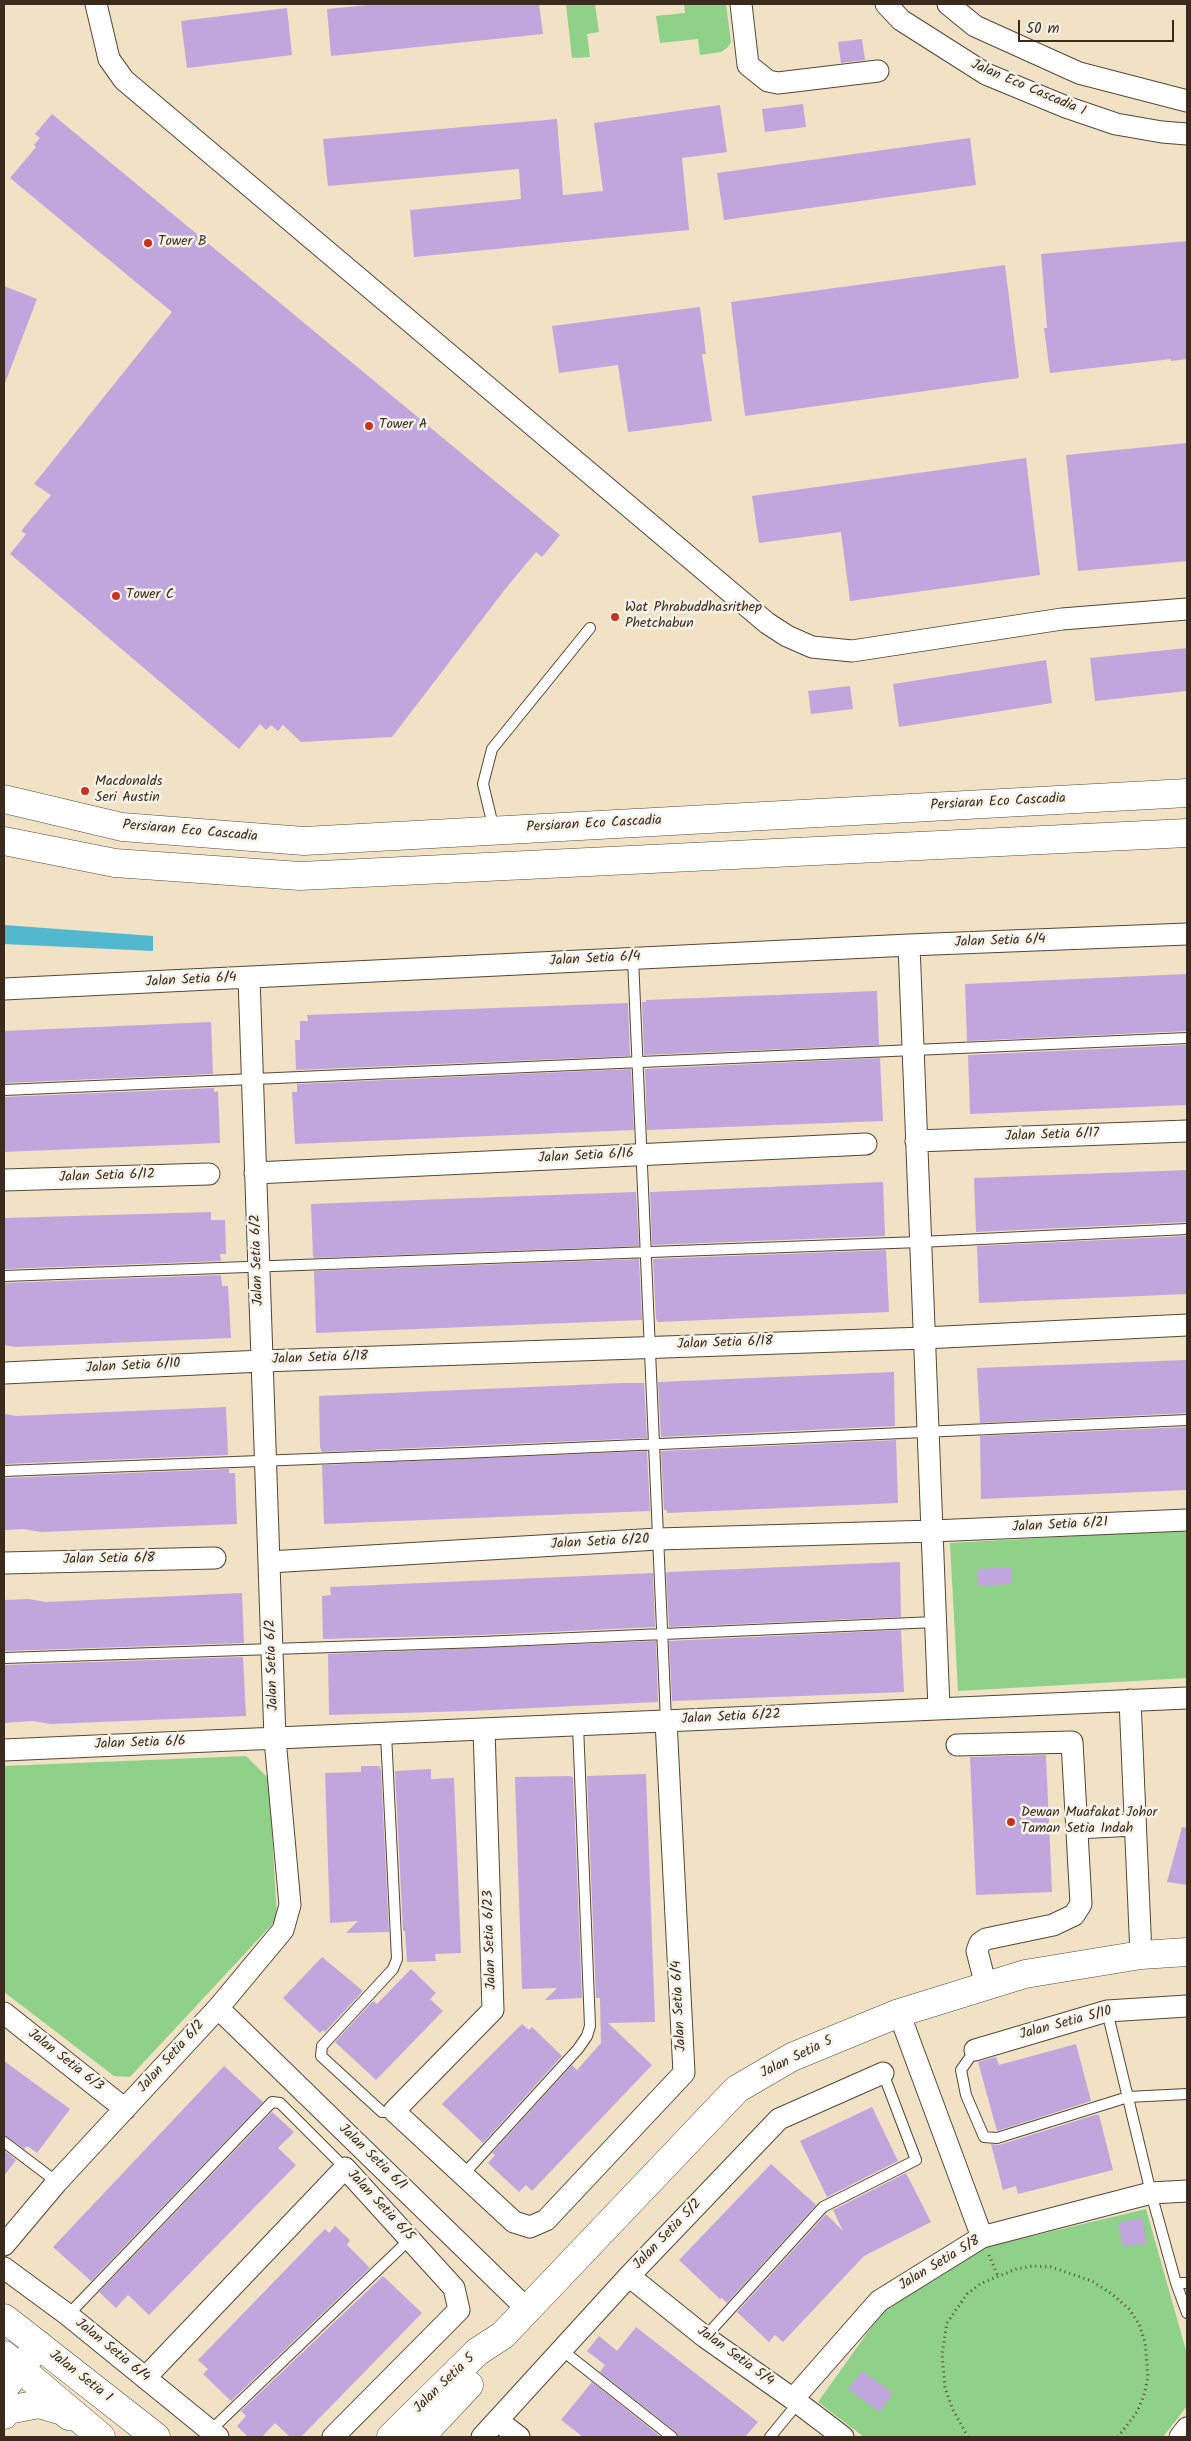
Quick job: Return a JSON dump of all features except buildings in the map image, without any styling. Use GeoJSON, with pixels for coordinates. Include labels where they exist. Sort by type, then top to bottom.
{"type":"FeatureCollection","features":[{"type":"Feature","properties":{"kind":"main road","name":"Persiaran Eco Cascadia"},"geometry":{"type":"LineString","coordinates":[[4,800],[122,827],[304,841],[1187,793]]}},
{"type":"Feature","properties":{"kind":"main road"},"geometry":{"type":"LineString","coordinates":[[4,841],[116,863],[300,876],[1187,833]]}},
{"type":"Feature","properties":{"kind":"main road","name":"Jalan Setia 5"},"geometry":{"type":"LineString","coordinates":[[391,2437],[477,2352],[503,2335],[737,2089],[792,2057],[899,2013],[1025,1974],[1141,1955],[1187,1952]]}},
{"type":"Feature","properties":{"kind":"main road","name":"Jalan Setia 1"},"geometry":{"type":"LineString","coordinates":[[6,2324],[39,2345],[156,2437]]}},
{"type":"Feature","properties":{"kind":"main road","name":"Jalan Setia 5"},"geometry":{"type":"LineString","coordinates":[[420,2437],[491,2361],[503,2335]]}},
{"type":"Feature","properties":{"kind":"main road"},"geometry":{"type":"LineString","coordinates":[[39,2345],[9,2370],[101,2437]]}},
{"type":"Feature","properties":{"kind":"main road"},"geometry":{"type":"LineString","coordinates":[[4,2415],[8,2410],[39,2404],[63,2411],[95,2437]]}},
{"type":"Feature","properties":{"kind":"street"},"geometry":{"type":"LineString","coordinates":[[96,4],[109,59],[124,80],[760,617],[787,636],[812,647],[852,651],[1062,619],[1187,610]]}},
{"type":"Feature","properties":{"kind":"street"},"geometry":{"type":"LineString","coordinates":[[740,4],[748,65],[768,81],[778,83],[878,71]]}},
{"type":"Feature","properties":{"kind":"street","name":"Jalan Eco Cascadia 1"},"geometry":{"type":"LineString","coordinates":[[886,4],[901,20],[986,74],[1066,107],[1116,124],[1162,132],[1187,134]]}},
{"type":"Feature","properties":{"kind":"street"},"geometry":{"type":"LineString","coordinates":[[948,4],[975,26],[1079,74],[1187,101]]}},
{"type":"Feature","properties":{"kind":"street","name":"Jalan Setia 6/4"},"geometry":{"type":"LineString","coordinates":[[4,989],[909,945],[1187,934]]}},
{"type":"Feature","properties":{"kind":"street"},"geometry":{"type":"LineString","coordinates":[[909,945],[938,1709]]}},
{"type":"Feature","properties":{"kind":"street","name":"Jalan Setia 6/2"},"geometry":{"type":"LineString","coordinates":[[4,2245],[57,2182],[218,2008],[283,1930],[290,1904],[275,1739],[249,978]]}},
{"type":"Feature","properties":{"kind":"street","name":"Jalan Setia 6/17"},"geometry":{"type":"LineString","coordinates":[[916,1141],[1187,1131]]}},
{"type":"Feature","properties":{"kind":"street","name":"Jalan Setia 6/16"},"geometry":{"type":"LineString","coordinates":[[255,1173],[866,1144]]}},
{"type":"Feature","properties":{"kind":"street","name":"Jalan Setia 6/12"},"geometry":{"type":"LineString","coordinates":[[4,1180],[209,1174]]}},
{"type":"Feature","properties":{"kind":"street","name":"Jalan Setia 6/18"},"geometry":{"type":"LineString","coordinates":[[262,1361],[924,1338],[1187,1325]]}},
{"type":"Feature","properties":{"kind":"street","name":"Jalan Setia 6/10"},"geometry":{"type":"LineString","coordinates":[[4,1373],[262,1361]]}},
{"type":"Feature","properties":{"kind":"street","name":"Jalan Setia 6/21"},"geometry":{"type":"LineString","coordinates":[[932,1531],[1187,1520]]}},
{"type":"Feature","properties":{"kind":"street","name":"Jalan Setia 6/20"},"geometry":{"type":"LineString","coordinates":[[269,1562],[658,1540],[932,1531]]}},
{"type":"Feature","properties":{"kind":"street","name":"Jalan Setia 6/8"},"geometry":{"type":"LineString","coordinates":[[4,1563],[215,1558]]}},
{"type":"Feature","properties":{"kind":"street","name":"Jalan Setia 6/22"},"geometry":{"type":"LineString","coordinates":[[275,1739],[1187,1698]]}},
{"type":"Feature","properties":{"kind":"street"},"geometry":{"type":"LineString","coordinates":[[1130,1700],[1141,1955]]}},
{"type":"Feature","properties":{"kind":"street","name":"Jalan Setia 6/4"},"geometry":{"type":"LineString","coordinates":[[463,2175],[514,2222],[530,2227],[546,2220],[684,2073],[666,1721]]}},
{"type":"Feature","properties":{"kind":"street","name":"Jalan Setia 6/23"},"geometry":{"type":"LineString","coordinates":[[394,2111],[493,2010],[484,1729]]}},
{"type":"Feature","properties":{"kind":"street","name":"Jalan Setia 6/6"},"geometry":{"type":"LineString","coordinates":[[4,1750],[275,1739]]}},
{"type":"Feature","properties":{"kind":"street"},"geometry":{"type":"LineString","coordinates":[[957,1745],[1072,1742],[1081,1904],[1074,1915],[1053,1925],[986,1939],[980,1943],[977,1950],[986,1986]]}},
{"type":"Feature","properties":{"kind":"street"},"geometry":{"type":"LineString","coordinates":[[1077,1828],[1134,1825]]}},
{"type":"Feature","properties":{"kind":"street","name":"Jalan Setia 5/10"},"geometry":{"type":"LineString","coordinates":[[976,2050],[1107,2011],[1187,2006]]}},
{"type":"Feature","properties":{"kind":"street","name":"Jalan Setia 6/1"},"geometry":{"type":"LineString","coordinates":[[218,2008],[527,2309]]}},
{"type":"Feature","properties":{"kind":"street","name":"Jalan Setia 6/3"},"geometry":{"type":"LineString","coordinates":[[4,2013],[125,2109]]}},
{"type":"Feature","properties":{"kind":"street"},"geometry":{"type":"LineString","coordinates":[[899,2013],[982,2237]]}},
{"type":"Feature","properties":{"kind":"street","name":"Jalan Setia 5/2"},"geometry":{"type":"LineString","coordinates":[[482,2437],[563,2351],[629,2276],[779,2119],[883,2073]]}},
{"type":"Feature","properties":{"kind":"street"},"geometry":{"type":"LineString","coordinates":[[394,2111],[463,2175]]}},
{"type":"Feature","properties":{"kind":"street","name":"Jalan Setia 6/5"},"geometry":{"type":"LineString","coordinates":[[145,2378],[345,2168],[454,2288],[459,2310],[333,2437]]}},
{"type":"Feature","properties":{"kind":"street","name":"Jalan Setia 5/8"},"geometry":{"type":"LineString","coordinates":[[796,2401],[879,2300],[982,2237],[1151,2192],[1187,2190]]}},
{"type":"Feature","properties":{"kind":"street","name":"Jalan Setia 6/4"},"geometry":{"type":"LineString","coordinates":[[4,2268],[68,2315],[214,2434]]}},
{"type":"Feature","properties":{"kind":"street","name":"Jalan Setia 5/4"},"geometry":{"type":"LineString","coordinates":[[629,2276],[705,2337],[796,2401],[843,2437]]}},
{"type":"Feature","properties":{"kind":"street"},"geometry":{"type":"LineString","coordinates":[[498,2421],[519,2437]]}},
{"type":"Feature","properties":{"kind":"street"},"geometry":{"type":"LineString","coordinates":[[1180,2437],[1187,2428]]}},
{"type":"Feature","properties":{"kind":"lane"},"geometry":{"type":"LineString","coordinates":[[494,831],[483,784],[492,748],[590,628]]}},
{"type":"Feature","properties":{"kind":"lane"},"geometry":{"type":"LineString","coordinates":[[633,958],[666,1721]]}},
{"type":"Feature","properties":{"kind":"lane"},"geometry":{"type":"LineString","coordinates":[[4,1090],[1187,1038]]}},
{"type":"Feature","properties":{"kind":"lane"},"geometry":{"type":"LineString","coordinates":[[4,1276],[920,1242],[1187,1229]]}},
{"type":"Feature","properties":{"kind":"lane"},"geometry":{"type":"LineString","coordinates":[[4,1471],[928,1433],[1187,1420]]}},
{"type":"Feature","properties":{"kind":"lane"},"geometry":{"type":"LineString","coordinates":[[4,1658],[935,1622]]}},
{"type":"Feature","properties":{"kind":"lane"},"geometry":{"type":"LineString","coordinates":[[463,2175],[578,2049],[587,2036],[590,2026],[578,1725]]}},
{"type":"Feature","properties":{"kind":"lane"},"geometry":{"type":"LineString","coordinates":[[386,1734],[397,1959],[393,1969],[322,2046],[321,2056],[382,2112],[394,2111]]}},
{"type":"Feature","properties":{"kind":"lane"},"geometry":{"type":"LineString","coordinates":[[1107,2011],[1151,2192],[1182,2283],[1187,2313]]}},
{"type":"Feature","properties":{"kind":"lane"},"geometry":{"type":"LineString","coordinates":[[976,2050],[961,2070],[966,2095],[984,2137],[997,2138],[1128,2097],[1187,2094]]}},
{"type":"Feature","properties":{"kind":"lane"},"geometry":{"type":"LineString","coordinates":[[705,2337],[823,2207],[916,2160],[883,2073]]}},
{"type":"Feature","properties":{"kind":"lane"},"geometry":{"type":"LineString","coordinates":[[68,2315],[272,2102],[280,2103],[345,2168]]}},
{"type":"Feature","properties":{"kind":"lane"},"geometry":{"type":"LineString","coordinates":[[4,2142],[57,2182]]}},
{"type":"Feature","properties":{"kind":"lane"},"geometry":{"type":"LineString","coordinates":[[214,2434],[410,2239]]}},
{"type":"Feature","properties":{"kind":"lane"},"geometry":{"type":"LineString","coordinates":[[563,2351],[672,2437]]}},
{"type":"Feature","properties":{"kind":"lane"},"geometry":{"type":"LineString","coordinates":[[770,2437],[796,2401]]}},
{"type":"Feature","properties":{"kind":"path"},"geometry":{"type":"LineString","coordinates":[[968,2437],[953,2410],[945,2388],[942,2354],[947,2323],[966,2294],[980,2284],[1016,2269],[1032,2266],[1051,2267],[1092,2281],[1130,2309],[1139,2324],[1145,2342],[1148,2378],[1137,2412],[1118,2437]]}},
{"type":"Feature","properties":{"kind":"green space"},"geometry":{"type":"Polygon","coordinates":[[[566,4],[595,4],[599,32],[587,34],[590,57],[572,58],[566,4]]]}},
{"type":"Feature","properties":{"kind":"green space"},"geometry":{"type":"Polygon","coordinates":[[[684,4],[726,4],[731,42],[728,47],[721,52],[700,55],[698,39],[660,43],[656,16],[685,13],[684,4]]]}},
{"type":"Feature","properties":{"kind":"green space"},"geometry":{"type":"Polygon","coordinates":[[[1187,1530],[1187,1678],[958,1691],[950,1543],[1187,1530]]]}},
{"type":"Feature","properties":{"kind":"green space"},"geometry":{"type":"Polygon","coordinates":[[[246,1756],[269,1779],[277,1919],[130,2077],[114,2076],[4,1992],[4,1766],[246,1756]]]}},
{"type":"Feature","properties":{"kind":"green space"},"geometry":{"type":"Polygon","coordinates":[[[1146,2209],[1187,2354],[1187,2406],[1163,2437],[864,2437],[818,2402],[885,2308],[986,2247],[1146,2209]]]}},
{"type":"Feature","properties":{"kind":"water"},"geometry":{"type":"Polygon","coordinates":[[[4,925],[153,936],[153,951],[4,944],[4,925]]]}},
{"type":"Feature","properties":{"kind":"place","name":"Tower B"},"geometry":{"type":"Point","coordinates":[148,243]}},
{"type":"Feature","properties":{"kind":"place","name":"Tower A"},"geometry":{"type":"Point","coordinates":[369,426]}},
{"type":"Feature","properties":{"kind":"place","name":"Tower C"},"geometry":{"type":"Point","coordinates":[116,596]}},
{"type":"Feature","properties":{"kind":"place","name":"Wat Phrabuddhasrithep Phetchabun"},"geometry":{"type":"Point","coordinates":[615,617]}},
{"type":"Feature","properties":{"kind":"place","name":"Macdonalds Seri Austin"},"geometry":{"type":"Point","coordinates":[85,791]}},
{"type":"Feature","properties":{"kind":"place","name":"Dewan Muafakat Johor Taman Setia Indah"},"geometry":{"type":"Point","coordinates":[1011,1822]}}]}
